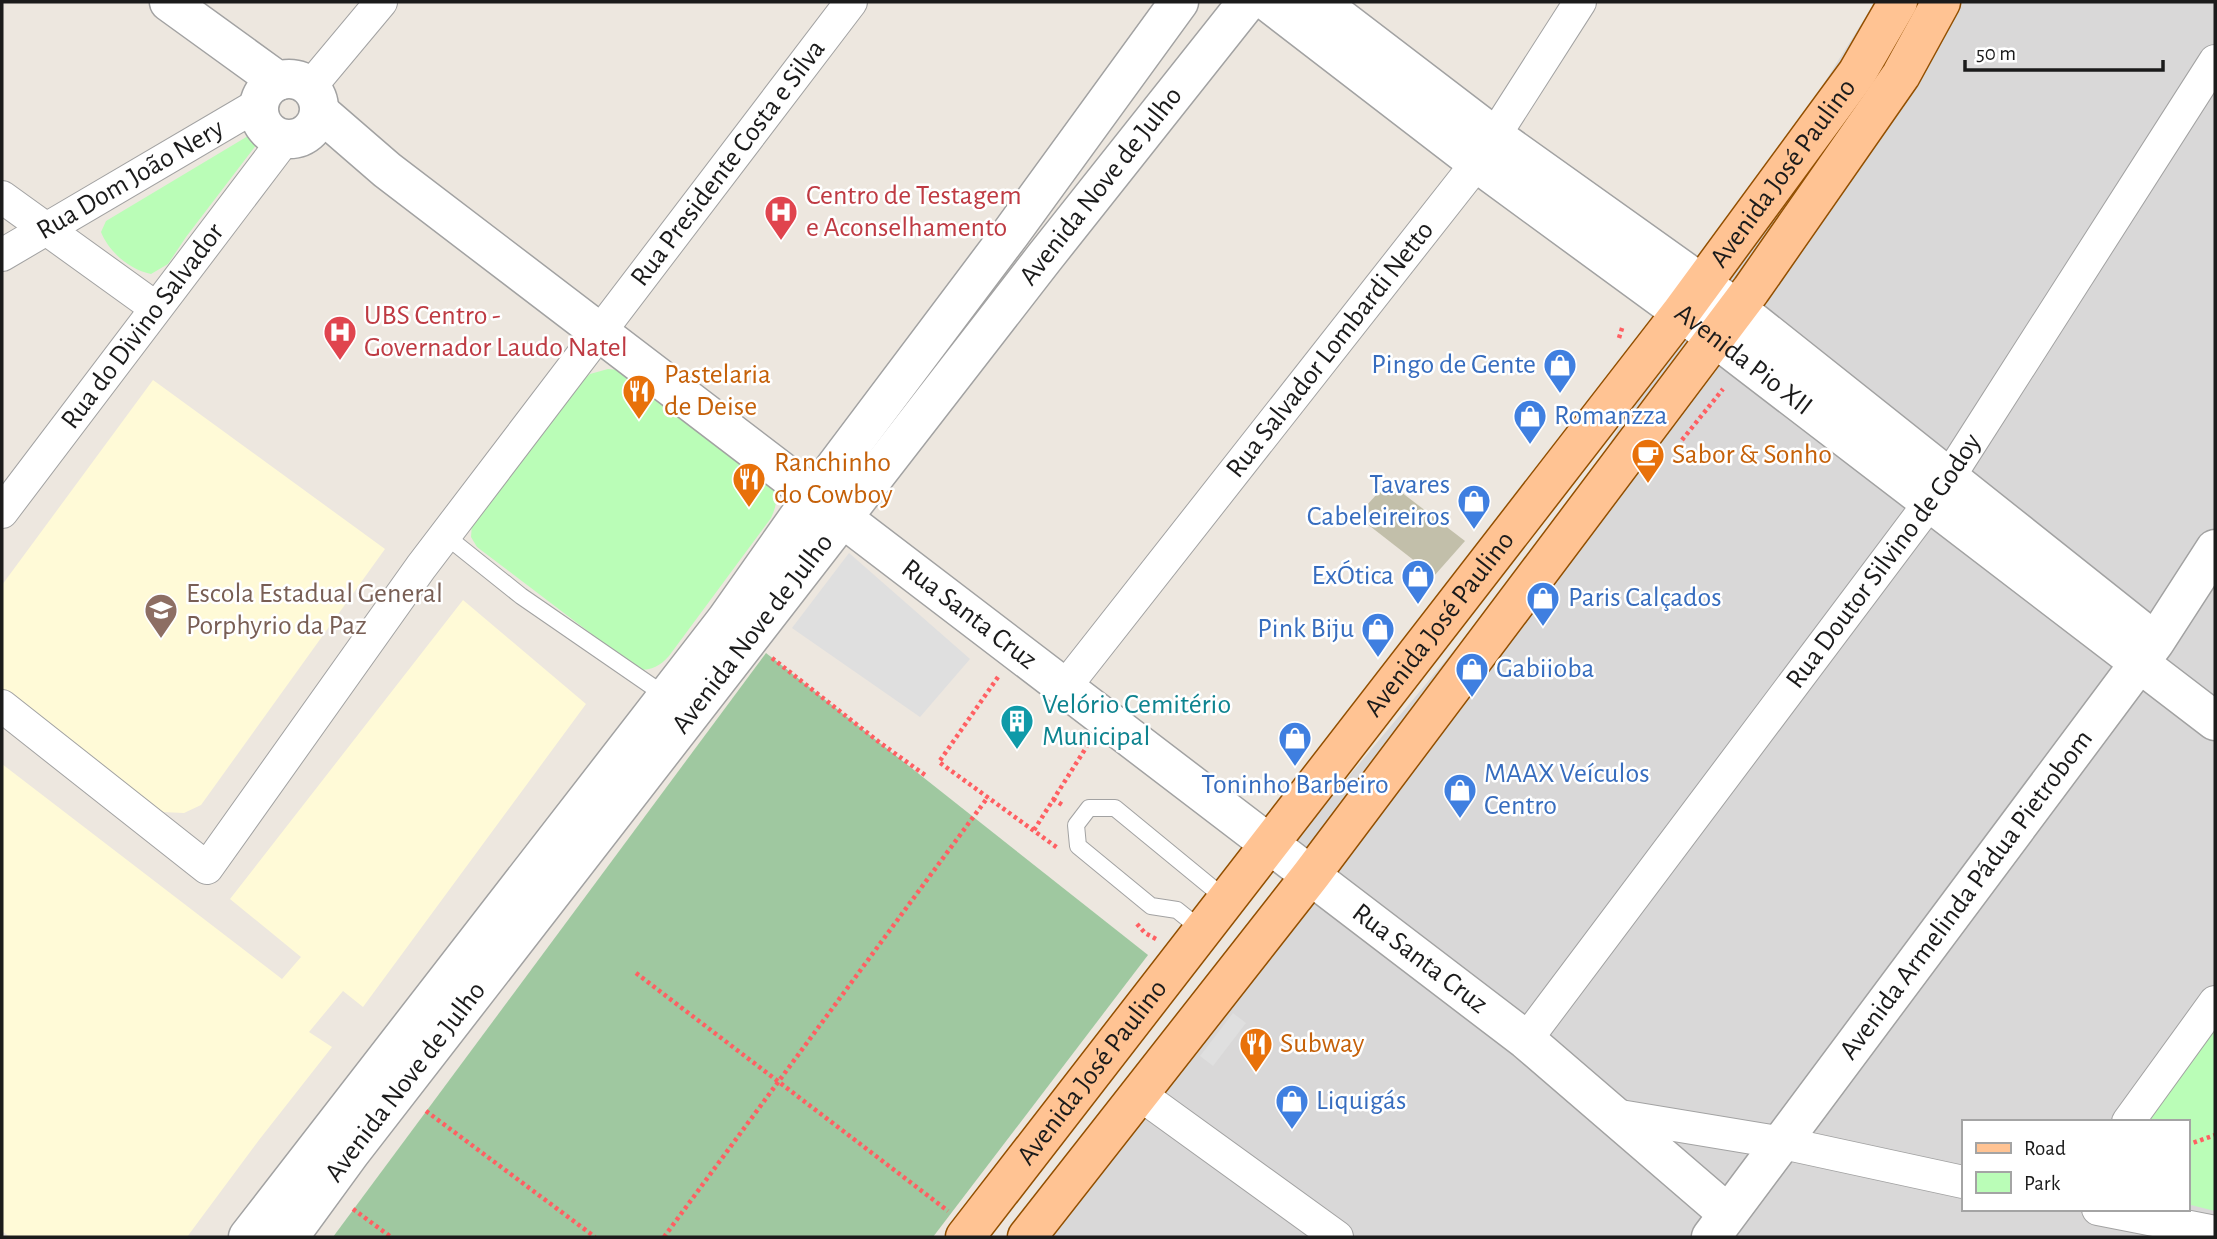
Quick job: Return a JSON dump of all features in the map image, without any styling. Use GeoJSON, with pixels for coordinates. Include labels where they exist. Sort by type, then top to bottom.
{"type":"FeatureCollection","features":[{"type":"Feature","properties":{"kind":"main road","name":"Avenida José Paulino"},"geometry":{"type":"LineString","coordinates":[[958,1226],[1203,931],[1680,314],[1863,65],[1898,2]]}},
{"type":"Feature","properties":{"kind":"main road","name":"Avenida José Paulino"},"geometry":{"type":"LineString","coordinates":[[1027,1237],[1311,874],[1726,323],[1901,75],[1941,2]]}},
{"type":"Feature","properties":{"kind":"street"},"geometry":{"type":"LineString","coordinates":[[169,2],[243,57],[289,107]]}},
{"type":"Feature","properties":{"kind":"street","name":"Rua do Divino Salvador"},"geometry":{"type":"LineString","coordinates":[[2,512],[156,308],[289,107],[381,2]]}},
{"type":"Feature","properties":{"kind":"street","name":"Rua Presidente Costa e Silva"},"geometry":{"type":"LineString","coordinates":[[2,706],[207,868],[446,536],[851,2]]}},
{"type":"Feature","properties":{"kind":"street","name":"Avenida Nove de Julho"},"geometry":{"type":"LineString","coordinates":[[248,1237],[339,1143],[828,506],[1011,233],[1179,2]]}},
{"type":"Feature","properties":{"kind":"street","name":"Avenida Nove de Julho"},"geometry":{"type":"LineString","coordinates":[[441,1011],[666,696],[726,620],[1044,258],[1247,2]]}},
{"type":"Feature","properties":{"kind":"street","name":"Avenida Pio XII"},"geometry":{"type":"LineString","coordinates":[[1268,2],[1485,149],[1609,238],[1702,284],[1726,323],[2147,652],[2215,721]]}},
{"type":"Feature","properties":{"kind":"street","name":"Avenida Pio XII"},"geometry":{"type":"LineString","coordinates":[[1319,2],[1485,149]]}},
{"type":"Feature","properties":{"kind":"street","name":"Rua Salvador Lombardi Netto"},"geometry":{"type":"LineString","coordinates":[[1065,687],[1485,149],[1580,2]]}},
{"type":"Feature","properties":{"kind":"street","name":"Rua Doutor Silvino de Godoy"},"geometry":{"type":"LineString","coordinates":[[1526,1040],[1939,490],[2215,61]]}},
{"type":"Feature","properties":{"kind":"street","name":"Rua Santa Cruz"},"geometry":{"type":"LineString","coordinates":[[289,107],[387,170],[1526,1040],[1614,1115],[1719,1225]]}},
{"type":"Feature","properties":{"kind":"street","name":"Rua Dom João Nery"},"geometry":{"type":"LineString","coordinates":[[2,255],[45,229],[289,107]]}},
{"type":"Feature","properties":{"kind":"street"},"geometry":{"type":"LineString","coordinates":[[2,197],[156,308]]}},
{"type":"Feature","properties":{"kind":"street","name":"Avenida Pio XII"},"geometry":{"type":"LineString","coordinates":[[1609,238],[1680,314],[1726,323]]}},
{"type":"Feature","properties":{"kind":"street","name":"Avenida Armelinda Pádua Pietrobom"},"geometry":{"type":"LineString","coordinates":[[1719,1225],[1783,1143],[2147,652],[2215,549]]}},
{"type":"Feature","properties":{"kind":"street","name":"Avenida Pio XII"},"geometry":{"type":"LineString","coordinates":[[2147,652],[2215,688]]}},
{"type":"Feature","properties":{"kind":"street"},"geometry":{"type":"LineString","coordinates":[[2129,1120],[2215,1002]]}},
{"type":"Feature","properties":{"kind":"street"},"geometry":{"type":"LineString","coordinates":[[1138,1093],[1337,1237]]}},
{"type":"Feature","properties":{"kind":"street"},"geometry":{"type":"LineString","coordinates":[[1614,1115],[1783,1143],[1962,1182]]}},
{"type":"Feature","properties":{"kind":"street","name":"Avenida Nove de Julho"},"geometry":{"type":"LineString","coordinates":[[289,1237],[339,1143]]}},
{"type":"Feature","properties":{"kind":"street"},"geometry":{"type":"LineString","coordinates":[[2108,1211],[2215,1232]]}},
{"type":"Feature","properties":{"kind":"lane"},"geometry":{"type":"LineString","coordinates":[[446,536],[521,596],[666,696]]}},
{"type":"Feature","properties":{"kind":"lane"},"geometry":{"type":"LineString","coordinates":[[1203,931],[1177,910],[1151,906],[1078,846],[1076,825],[1089,808],[1115,808],[1227,900]]}},
{"type":"Feature","properties":{"kind":"path"},"geometry":{"type":"LineString","coordinates":[[766,653],[925,775]]}},
{"type":"Feature","properties":{"kind":"path"},"geometry":{"type":"LineString","coordinates":[[1004,669],[939,762],[1065,853],[1064,843]]}},
{"type":"Feature","properties":{"kind":"path"},"geometry":{"type":"LineString","coordinates":[[1034,831],[1093,736]]}},
{"type":"Feature","properties":{"kind":"path"},"geometry":{"type":"LineString","coordinates":[[664,1237],[988,797]]}},
{"type":"Feature","properties":{"kind":"path"},"geometry":{"type":"LineString","coordinates":[[1136,923],[1145,933],[1166,944]]}},
{"type":"Feature","properties":{"kind":"path"},"geometry":{"type":"LineString","coordinates":[[636,973],[779,1082],[958,1226]]}},
{"type":"Feature","properties":{"kind":"path"},"geometry":{"type":"LineString","coordinates":[[426,1111],[595,1237]]}},
{"type":"Feature","properties":{"kind":"path"},"geometry":{"type":"LineString","coordinates":[[2189,1145],[2215,1135]]}},
{"type":"Feature","properties":{"kind":"path"},"geometry":{"type":"LineString","coordinates":[[353,1209],[391,1237]]}},
{"type":"Feature","properties":{"kind":"shaded area"},"geometry":{"type":"Polygon","coordinates":[[[1875,2],[2215,2],[2215,1237],[1053,1237],[1302,894],[1272,868],[1570,512],[1755,193],[1875,2]]]}},
{"type":"Feature","properties":{"kind":"shaded area","name":"Escola Estadual General Porphyrio da Paz"},"geometry":{"type":"Polygon","coordinates":[[[153,380],[385,549],[201,805],[184,813],[161,812],[2,695],[2,585],[153,380]]]}},
{"type":"Feature","properties":{"kind":"shaded area"},"geometry":{"type":"Polygon","coordinates":[[[1388,482],[1465,541],[1434,576],[1357,516],[1388,482]]]}},
{"type":"Feature","properties":{"kind":"shaded area"},"geometry":{"type":"Polygon","coordinates":[[[849,553],[970,659],[920,717],[792,628],[849,553]]]}},
{"type":"Feature","properties":{"kind":"shaded area"},"geometry":{"type":"Polygon","coordinates":[[[463,600],[586,704],[363,1007],[343,991],[309,1032],[332,1047],[187,1237],[10,1237],[2,1231],[2,764],[282,979],[301,957],[230,899],[463,600]]]}},
{"type":"Feature","properties":{"kind":"shaded area"},"geometry":{"type":"Polygon","coordinates":[[[1233,1013],[1246,1023],[1213,1066],[1200,1056],[1233,1013]]]}},
{"type":"Feature","properties":{"kind":"green space"},"geometry":{"type":"Polygon","coordinates":[[[248,136],[256,138],[257,144],[168,264],[151,274],[143,272],[128,264],[109,246],[101,232],[106,221],[248,136]]]}},
{"type":"Feature","properties":{"kind":"green space"},"geometry":{"type":"Polygon","coordinates":[[[608,369],[619,370],[772,484],[776,497],[771,518],[669,656],[656,667],[644,670],[639,670],[477,547],[471,537],[472,524],[582,381],[590,374],[608,369]]]}},
{"type":"Feature","properties":{"kind":"green space"},"geometry":{"type":"Polygon","coordinates":[[[766,653],[1148,955],[933,1237],[333,1237],[766,653]]]}},
{"type":"Feature","properties":{"kind":"green space"},"geometry":{"type":"Polygon","coordinates":[[[2215,1016],[2215,1211],[2189,1204],[2189,1120],[2140,1120],[2215,1016]]]}},
{"type":"Feature","properties":{"kind":"place","name":"Centro de Testagem e Aconselhamento"},"geometry":{"type":"Point","coordinates":[781,242]}},
{"type":"Feature","properties":{"kind":"place","name":"UBS Centro - Governador Laudo Natel"},"geometry":{"type":"Point","coordinates":[340,362]}},
{"type":"Feature","properties":{"kind":"place","name":"Pingo de Gente"},"geometry":{"type":"Point","coordinates":[1560,395]}},
{"type":"Feature","properties":{"kind":"place","name":"Pastelaria de Deise"},"geometry":{"type":"Point","coordinates":[639,421]}},
{"type":"Feature","properties":{"kind":"place","name":"Romanzza"},"geometry":{"type":"Point","coordinates":[1530,446]}},
{"type":"Feature","properties":{"kind":"place","name":"Sabor & Sonho"},"geometry":{"type":"Point","coordinates":[1648,485]}},
{"type":"Feature","properties":{"kind":"place","name":"Ranchinho do Cowboy"},"geometry":{"type":"Point","coordinates":[749,509]}},
{"type":"Feature","properties":{"kind":"place","name":"Tavares Cabeleireiros"},"geometry":{"type":"Point","coordinates":[1474,531]}},
{"type":"Feature","properties":{"kind":"place","name":"ExÓtica"},"geometry":{"type":"Point","coordinates":[1418,606]}},
{"type":"Feature","properties":{"kind":"place","name":"Paris Calçados"},"geometry":{"type":"Point","coordinates":[1543,628]}},
{"type":"Feature","properties":{"kind":"place","name":"Escola Estadual General Porphyrio da Paz"},"geometry":{"type":"Point","coordinates":[161,640]}},
{"type":"Feature","properties":{"kind":"place","name":"Pink Biju"},"geometry":{"type":"Point","coordinates":[1378,659]}},
{"type":"Feature","properties":{"kind":"place","name":"Gabiioba"},"geometry":{"type":"Point","coordinates":[1472,699]}},
{"type":"Feature","properties":{"kind":"place","name":"Velório Cemitério Municipal"},"geometry":{"type":"Point","coordinates":[1017,751]}},
{"type":"Feature","properties":{"kind":"place","name":"Toninho Barbeiro"},"geometry":{"type":"Point","coordinates":[1295,768]}},
{"type":"Feature","properties":{"kind":"place","name":"MAAX Veículos Centro"},"geometry":{"type":"Point","coordinates":[1460,820]}},
{"type":"Feature","properties":{"kind":"place","name":"Subway"},"geometry":{"type":"Point","coordinates":[1256,1074]}},
{"type":"Feature","properties":{"kind":"place","name":"Liquigás"},"geometry":{"type":"Point","coordinates":[1292,1131]}}]}
